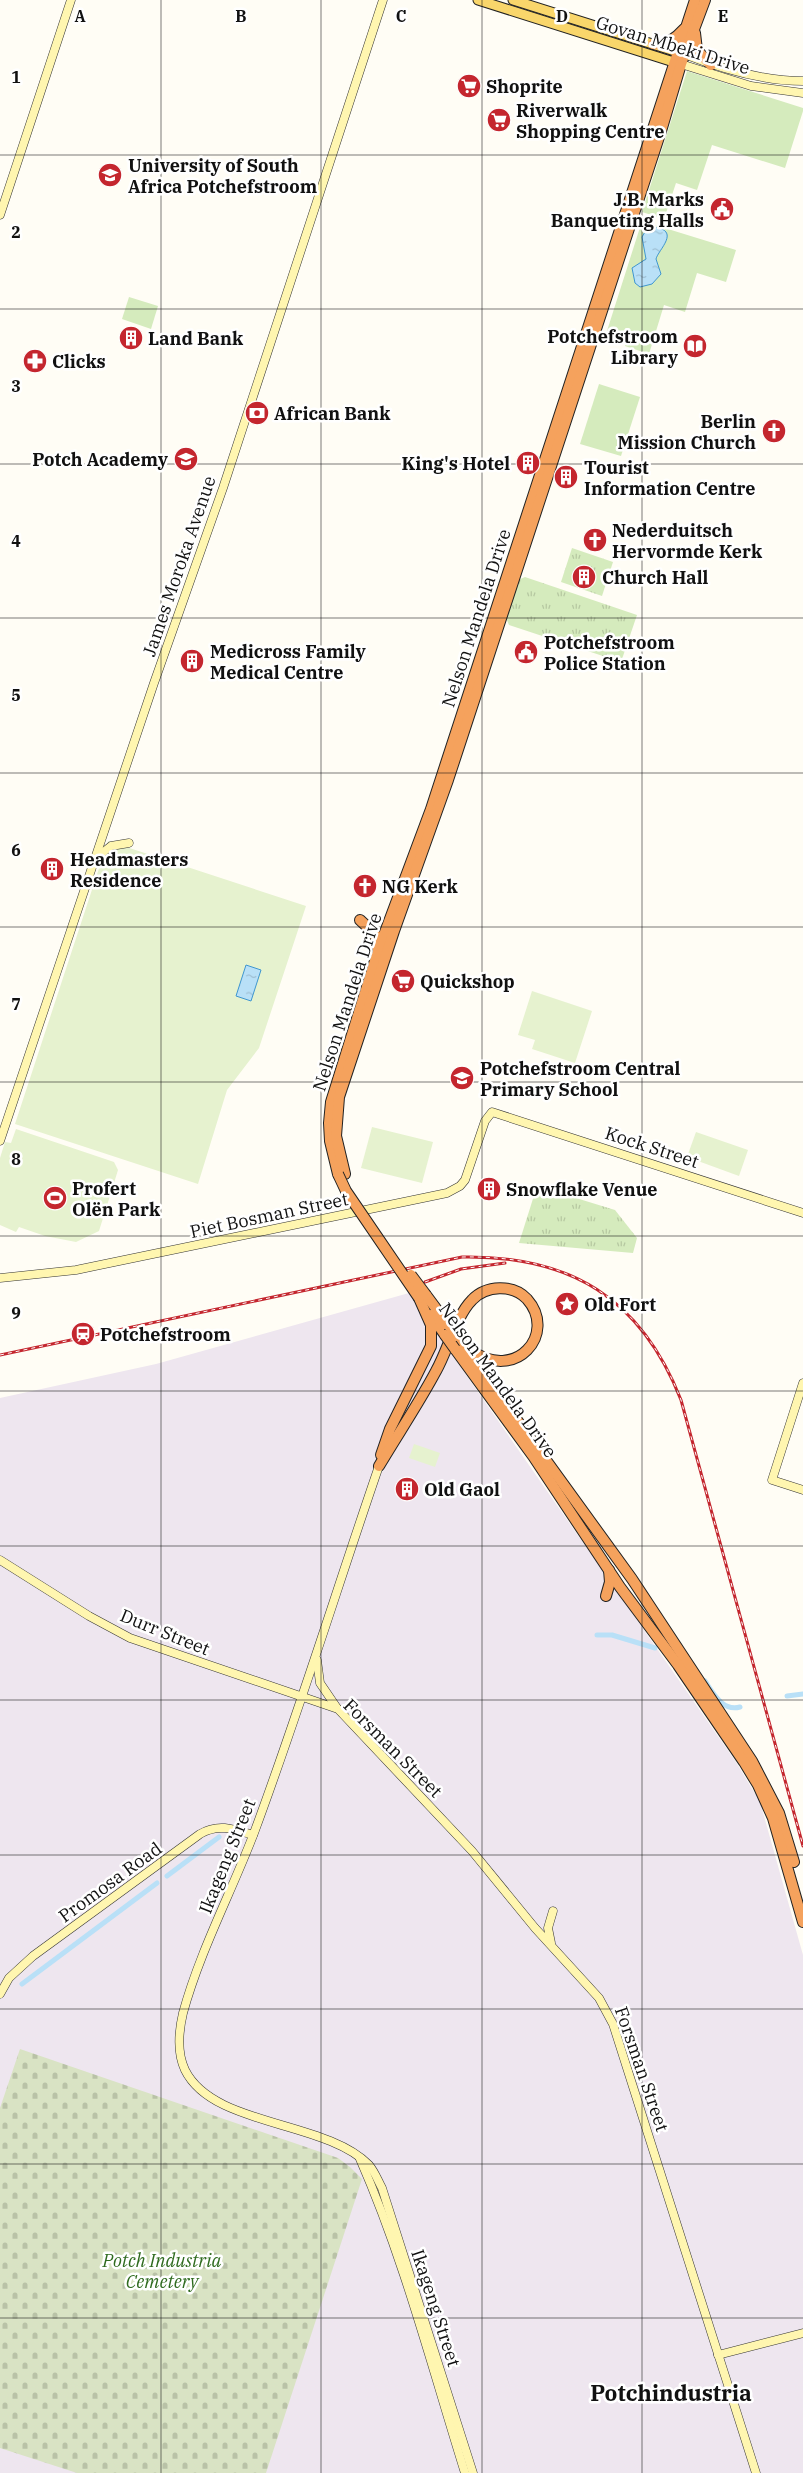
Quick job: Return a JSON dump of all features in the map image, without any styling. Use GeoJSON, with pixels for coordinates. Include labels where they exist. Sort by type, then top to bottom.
{"type":"FeatureCollection","features":[{"type":"Feature","properties":{"kind":"highway","name":"Nelson Mandela Drive"},"geometry":{"type":"LineString","coordinates":[[691,25],[695,0]]}},
{"type":"Feature","properties":{"kind":"highway","name":"Nelson Mandela Drive"},"geometry":{"type":"LineString","coordinates":[[705,0],[691,25],[680,53],[507,570],[433,801],[378,951],[331,1102],[328,1123],[330,1141],[341,1174],[422,1296],[632,1579],[752,1761],[779,1813],[803,1897]]}},
{"type":"Feature","properties":{"kind":"highway"},"geometry":{"type":"LineString","coordinates":[[653,44],[658,45],[672,40],[691,25],[697,50],[711,65]]}},
{"type":"Feature","properties":{"kind":"highway","name":"Nelson Mandela Drive"},"geometry":{"type":"LineString","coordinates":[[341,1174],[336,1136],[339,1097],[394,931],[448,780],[658,140],[677,63]]}},
{"type":"Feature","properties":{"kind":"highway"},"geometry":{"type":"LineString","coordinates":[[360,920],[375,934],[378,951]]}},
{"type":"Feature","properties":{"kind":"highway"},"geometry":{"type":"LineString","coordinates":[[379,1466],[436,1371],[464,1311],[472,1300],[490,1290],[511,1290],[526,1298],[535,1312],[535,1337],[526,1351],[514,1359],[500,1362],[486,1360],[457,1342]]}},
{"type":"Feature","properties":{"kind":"highway"},"geometry":{"type":"LineString","coordinates":[[379,1466],[390,1430],[431,1346],[431,1325],[422,1296]]}},
{"type":"Feature","properties":{"kind":"highway","name":"Nelson Mandela Drive"},"geometry":{"type":"LineString","coordinates":[[457,1342],[608,1569],[704,1701],[758,1786],[774,1818],[803,1922]]}},
{"type":"Feature","properties":{"kind":"highway"},"geometry":{"type":"LineString","coordinates":[[606,1596],[610,1582],[608,1569]]}},
{"type":"Feature","properties":{"kind":"main road","name":"Govan Mbeki Drive"},"geometry":{"type":"LineString","coordinates":[[478,0],[677,63]]}},
{"type":"Feature","properties":{"kind":"main road","name":"Govan Mbeki Drive"},"geometry":{"type":"LineString","coordinates":[[513,0],[680,53]]}},
{"type":"Feature","properties":{"kind":"street"},"geometry":{"type":"LineString","coordinates":[[0,215],[71,0]]}},
{"type":"Feature","properties":{"kind":"street","name":"James Moroka Avenue"},"geometry":{"type":"LineString","coordinates":[[0,1141],[94,861],[223,488],[383,0]]}},
{"type":"Feature","properties":{"kind":"street","name":"Govan Mbeki Drive"},"geometry":{"type":"LineString","coordinates":[[680,53],[711,65],[764,77],[803,81]]}},
{"type":"Feature","properties":{"kind":"street","name":"Govan Mbeki Drive"},"geometry":{"type":"LineString","coordinates":[[677,63],[751,86],[803,94]]}},
{"type":"Feature","properties":{"kind":"street"},"geometry":{"type":"LineString","coordinates":[[94,861],[111,846],[129,844]]}},
{"type":"Feature","properties":{"kind":"street","name":"Kock Street"},"geometry":{"type":"LineString","coordinates":[[492,1112],[803,1213]]}},
{"type":"Feature","properties":{"kind":"street","name":"Piet Bosman Street"},"geometry":{"type":"LineString","coordinates":[[0,1278],[76,1270],[447,1193],[460,1186],[465,1180],[485,1121],[492,1112]]}},
{"type":"Feature","properties":{"kind":"street"},"geometry":{"type":"LineString","coordinates":[[803,1383],[772,1480],[803,1490]]}},
{"type":"Feature","properties":{"kind":"street","name":"Ikageng Street"},"geometry":{"type":"LineString","coordinates":[[379,1466],[303,1696],[253,1835],[205,1951],[183,2014],[180,2054],[185,2069],[195,2085],[227,2106],[329,2141],[360,2159],[371,2168],[382,2188],[461,2448],[465,2473]]}},
{"type":"Feature","properties":{"kind":"street","name":"Durr Street"},"geometry":{"type":"LineString","coordinates":[[0,1560],[89,1616],[130,1638],[303,1696]]}},
{"type":"Feature","properties":{"kind":"street"},"geometry":{"type":"LineString","coordinates":[[317,1656],[320,1683],[338,1709]]}},
{"type":"Feature","properties":{"kind":"street","name":"Forsman Street"},"geometry":{"type":"LineString","coordinates":[[303,1696],[338,1709],[472,1851],[599,1998],[610,2014],[756,2473]]}},
{"type":"Feature","properties":{"kind":"street","name":"Promosa Road"},"geometry":{"type":"LineString","coordinates":[[0,1994],[9,1978],[33,1956],[200,1834],[208,1829],[224,1827],[253,1835]]}},
{"type":"Feature","properties":{"kind":"street"},"geometry":{"type":"LineString","coordinates":[[553,1911],[548,1928],[553,1947]]}},
{"type":"Feature","properties":{"kind":"street"},"geometry":{"type":"LineString","coordinates":[[718,2355],[803,2333]]}},
{"type":"Feature","properties":{"kind":"street","name":"Ikageng Street"},"geometry":{"type":"LineString","coordinates":[[461,2448],[473,2473]]}},
{"type":"Feature","properties":{"kind":"shaded area","name":"Potchindustria"},"geometry":{"type":"Polygon","coordinates":[[[409,1293],[736,1762],[760,1802],[803,1955],[803,2473],[0,2473],[0,1398],[156,1364],[409,1293]]]}},
{"type":"Feature","properties":{"kind":"green space"},"geometry":{"type":"Polygon","coordinates":[[[687,71],[803,108],[803,111],[785,168],[712,145],[697,190],[676,183],[664,219],[642,212],[687,71]]]}},
{"type":"Feature","properties":{"kind":"green space"},"geometry":{"type":"Polygon","coordinates":[[[642,221],[736,250],[726,282],[697,273],[685,312],[664,305],[649,354],[625,346],[627,340],[606,334],[642,221]]]}},
{"type":"Feature","properties":{"kind":"green space"},"geometry":{"type":"Polygon","coordinates":[[[129,297],[158,306],[151,329],[122,319],[129,297]]]}},
{"type":"Feature","properties":{"kind":"green space"},"geometry":{"type":"Polygon","coordinates":[[[599,384],[640,397],[621,456],[580,444],[599,384]]]}},
{"type":"Feature","properties":{"kind":"green space"},"geometry":{"type":"Polygon","coordinates":[[[572,548],[613,562],[602,596],[561,582],[572,548]]]}},
{"type":"Feature","properties":{"kind":"green space"},"geometry":{"type":"Polygon","coordinates":[[[525,577],[637,615],[621,662],[509,625],[506,618],[518,580],[525,577]]]}},
{"type":"Feature","properties":{"kind":"green space"},"geometry":{"type":"Polygon","coordinates":[[[108,841],[306,906],[259,1048],[227,1090],[198,1184],[15,1124],[108,841]]]}},
{"type":"Feature","properties":{"kind":"green space"},"geometry":{"type":"Polygon","coordinates":[[[532,991],[592,1011],[575,1063],[532,1049],[535,1040],[518,1035],[532,991]]]}},
{"type":"Feature","properties":{"kind":"green space"},"geometry":{"type":"Polygon","coordinates":[[[372,1127],[433,1142],[422,1183],[361,1168],[372,1127]]]}},
{"type":"Feature","properties":{"kind":"green space","name":"Profert Olën Park"},"geometry":{"type":"Polygon","coordinates":[[[16,1129],[114,1162],[118,1170],[99,1231],[76,1242],[45,1236],[19,1227],[16,1232],[0,1225],[0,1158],[5,1142],[11,1143],[16,1129]]]}},
{"type":"Feature","properties":{"kind":"green space"},"geometry":{"type":"Polygon","coordinates":[[[696,1132],[748,1150],[739,1176],[687,1157],[696,1132]]]}},
{"type":"Feature","properties":{"kind":"green space"},"geometry":{"type":"Polygon","coordinates":[[[537,1186],[615,1210],[637,1238],[633,1253],[519,1243],[537,1186]]]}},
{"type":"Feature","properties":{"kind":"green space"},"geometry":{"type":"Polygon","coordinates":[[[414,1444],[440,1453],[435,1467],[409,1458],[414,1444]]]}},
{"type":"Feature","properties":{"kind":"green space","name":"Potch Industria Cemetery"},"geometry":{"type":"Polygon","coordinates":[[[20,2049],[338,2158],[362,2179],[266,2473],[77,2473],[0,2448],[0,2108],[20,2049]]]}},
{"type":"Feature","properties":{"kind":"water"},"geometry":{"type":"Polygon","coordinates":[[[653,227],[662,229],[666,232],[667,236],[656,259],[661,274],[652,284],[640,287],[635,283],[632,268],[646,259],[642,237],[646,230],[653,227]]]}},
{"type":"Feature","properties":{"kind":"water"},"geometry":{"type":"Polygon","coordinates":[[[246,965],[261,970],[251,1001],[236,996],[246,965]]]}},
{"type":"Feature","properties":{"kind":"waterway"},"geometry":{"type":"LineString","coordinates":[[597,1635],[612,1635],[655,1648]]}},
{"type":"Feature","properties":{"kind":"waterway"},"geometry":{"type":"LineString","coordinates":[[705,1681],[715,1696],[728,1707],[740,1707]]}},
{"type":"Feature","properties":{"kind":"waterway"},"geometry":{"type":"LineString","coordinates":[[787,1696],[803,1694]]}},
{"type":"Feature","properties":{"kind":"waterway"},"geometry":{"type":"LineString","coordinates":[[167,1876],[219,1837]]}},
{"type":"Feature","properties":{"kind":"waterway"},"geometry":{"type":"LineString","coordinates":[[22,1984],[157,1883]]}},
{"type":"Feature","properties":{"kind":"railway"},"geometry":{"type":"LineString","coordinates":[[0,1355],[462,1257],[501,1258],[536,1264],[568,1274],[597,1290],[623,1309],[645,1334],[665,1364],[681,1400],[803,1846]]}},
{"type":"Feature","properties":{"kind":"railway"},"geometry":{"type":"LineString","coordinates":[[425,1282],[461,1269],[505,1263]]}},
{"type":"Feature","properties":{"kind":"place","name":"Shoprite"},"geometry":{"type":"Point","coordinates":[469,86]}},
{"type":"Feature","properties":{"kind":"place","name":"Riverwalk Shopping Centre"},"geometry":{"type":"Point","coordinates":[499,120]}},
{"type":"Feature","properties":{"kind":"place","name":"University of South Africa Potchefstroom"},"geometry":{"type":"Point","coordinates":[110,175]}},
{"type":"Feature","properties":{"kind":"place","name":"J.B. Marks Banqueting Halls"},"geometry":{"type":"Point","coordinates":[722,209]}},
{"type":"Feature","properties":{"kind":"place","name":"Land Bank"},"geometry":{"type":"Point","coordinates":[131,338]}},
{"type":"Feature","properties":{"kind":"place","name":"Potchefstroom Library"},"geometry":{"type":"Point","coordinates":[695,346]}},
{"type":"Feature","properties":{"kind":"place","name":"Clicks"},"geometry":{"type":"Point","coordinates":[35,361]}},
{"type":"Feature","properties":{"kind":"place","name":"African Bank"},"geometry":{"type":"Point","coordinates":[257,413]}},
{"type":"Feature","properties":{"kind":"place","name":"Berlin Mission Church"},"geometry":{"type":"Point","coordinates":[774,431]}},
{"type":"Feature","properties":{"kind":"place","name":"Potch Academy"},"geometry":{"type":"Point","coordinates":[186,459]}},
{"type":"Feature","properties":{"kind":"place","name":"King's Hotel"},"geometry":{"type":"Point","coordinates":[528,463]}},
{"type":"Feature","properties":{"kind":"place","name":"Tourist Information Centre"},"geometry":{"type":"Point","coordinates":[566,477]}},
{"type":"Feature","properties":{"kind":"place","name":"Nederduitsch Hervormde Kerk"},"geometry":{"type":"Point","coordinates":[595,540]}},
{"type":"Feature","properties":{"kind":"place","name":"Church Hall"},"geometry":{"type":"Point","coordinates":[584,577]}},
{"type":"Feature","properties":{"kind":"place","name":"Potchefstroom Police Station"},"geometry":{"type":"Point","coordinates":[526,652]}},
{"type":"Feature","properties":{"kind":"place","name":"Medicross Family Medical Centre"},"geometry":{"type":"Point","coordinates":[192,661]}},
{"type":"Feature","properties":{"kind":"place","name":"Headmasters Residence"},"geometry":{"type":"Point","coordinates":[52,869]}},
{"type":"Feature","properties":{"kind":"place","name":"NG Kerk"},"geometry":{"type":"Point","coordinates":[365,886]}},
{"type":"Feature","properties":{"kind":"place","name":"Quickshop"},"geometry":{"type":"Point","coordinates":[403,981]}},
{"type":"Feature","properties":{"kind":"place","name":"Potchefstroom Central Primary School"},"geometry":{"type":"Point","coordinates":[462,1078]}},
{"type":"Feature","properties":{"kind":"place","name":"Snowflake Venue"},"geometry":{"type":"Point","coordinates":[489,1189]}},
{"type":"Feature","properties":{"kind":"place","name":"Profert Olën Park"},"geometry":{"type":"Point","coordinates":[55,1198]}},
{"type":"Feature","properties":{"kind":"place","name":"Old Fort"},"geometry":{"type":"Point","coordinates":[567,1304]}},
{"type":"Feature","properties":{"kind":"place","name":"Potchefstroom"},"geometry":{"type":"Point","coordinates":[83,1334]}},
{"type":"Feature","properties":{"kind":"place","name":"Old Gaol"},"geometry":{"type":"Point","coordinates":[407,1489]}},
{"type":"Feature","properties":{"kind":"district","name":"Potchindustria"},"geometry":{"type":"Point","coordinates":[671,2392]}}]}
